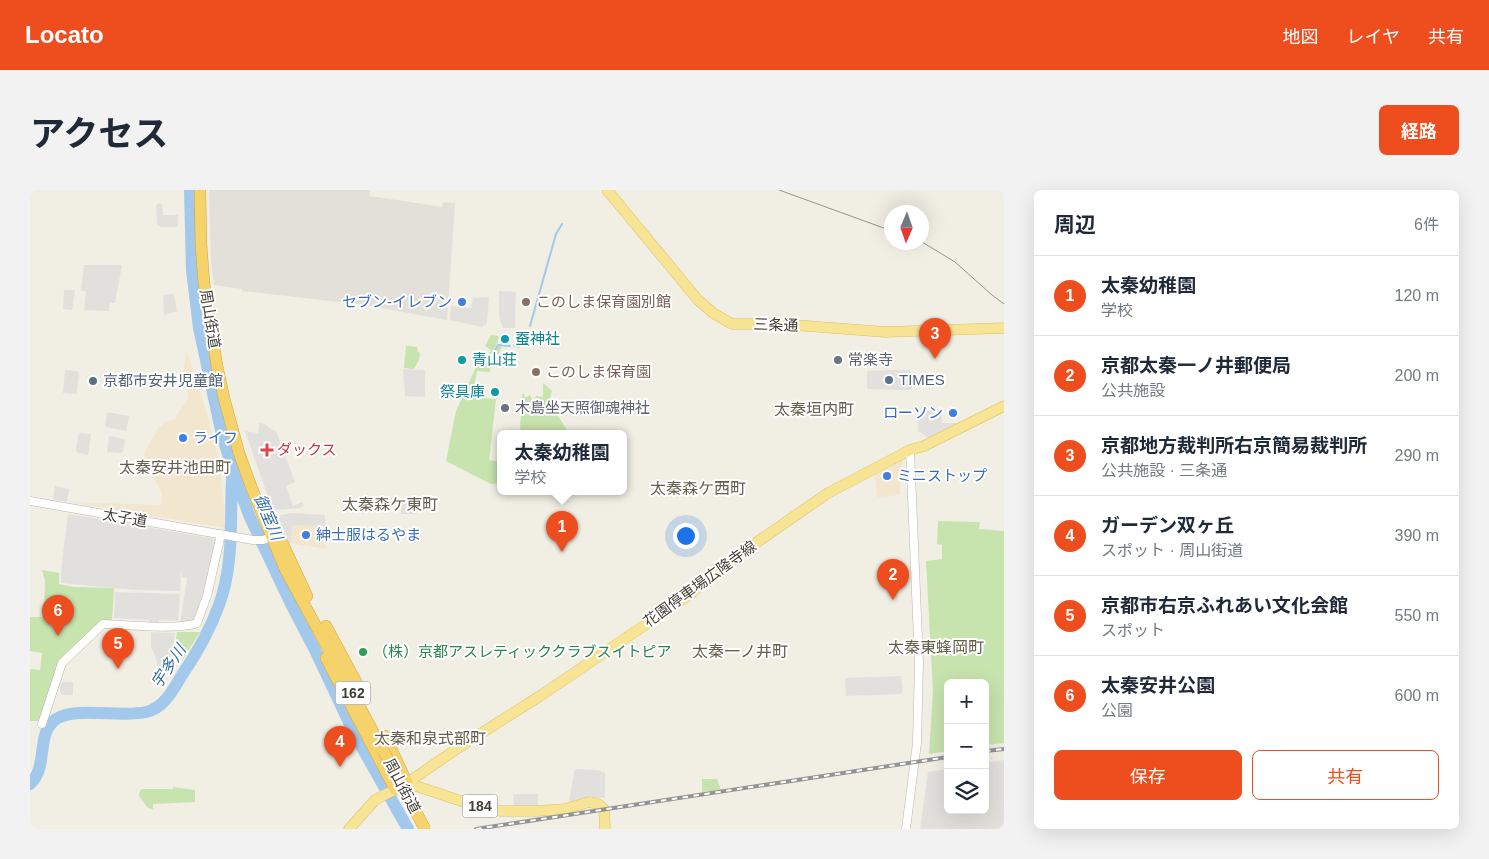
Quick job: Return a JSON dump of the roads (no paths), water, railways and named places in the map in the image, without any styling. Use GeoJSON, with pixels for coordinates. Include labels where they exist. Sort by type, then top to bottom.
{"type":"FeatureCollection","features":[{"type":"Feature","properties":{"kind":"highway","name":"周山街道"},"geometry":{"type":"LineString","coordinates":[[200,190],[204,283],[219,374],[239,452],[267,538],[311,610],[323,637],[425,829]]}},
{"type":"Feature","properties":{"kind":"highway","name":"周山街道"},"geometry":{"type":"LineString","coordinates":[[205,190],[208,283],[222,365],[235,420],[258,489],[267,538]]}},
{"type":"Feature","properties":{"kind":"highway"},"geometry":{"type":"LineString","coordinates":[[311,610],[335,642],[389,744],[407,783]]}},
{"type":"Feature","properties":{"kind":"highway"},"geometry":{"type":"LineString","coordinates":[[311,610],[320,646],[393,790]]}},
{"type":"Feature","properties":{"kind":"main road","name":"三条通"},"geometry":{"type":"LineString","coordinates":[[607,190],[698,300],[713,313],[732,324],[772,323],[886,332],[1004,328]]}},
{"type":"Feature","properties":{"kind":"main road","name":"花園停車場広隆寺線"},"geometry":{"type":"LineString","coordinates":[[393,790],[407,783],[540,696],[684,598],[750,547],[828,493],[910,450],[924,446],[1004,406]]}},
{"type":"Feature","properties":{"kind":"main road","name":"184"},"geometry":{"type":"LineString","coordinates":[[407,783],[464,802],[500,810],[537,811],[566,809],[584,802],[594,802],[604,808],[605,829]]}},
{"type":"Feature","properties":{"kind":"main road"},"geometry":{"type":"LineString","coordinates":[[349,829],[370,805],[381,796],[393,790]]}},
{"type":"Feature","properties":{"kind":"street"},"geometry":{"type":"LineString","coordinates":[[906,829],[917,743],[919,664],[910,450]]}},
{"type":"Feature","properties":{"kind":"street","name":"太子道"},"geometry":{"type":"LineString","coordinates":[[30,501],[236,537],[267,538]]}},
{"type":"Feature","properties":{"kind":"street"},"geometry":{"type":"LineString","coordinates":[[42,724],[62,663],[103,624],[190,626],[197,623],[207,596],[224,535]]}},
{"type":"Feature","properties":{"kind":"waterway","name":"御室川"},"geometry":{"type":"LineString","coordinates":[[190,190],[192,270],[199,328],[222,435],[233,470],[249,515],[291,604],[355,735],[408,829]]}},
{"type":"Feature","properties":{"kind":"waterway"},"geometry":{"type":"LineString","coordinates":[[530,326],[556,234],[562,224]]}},
{"type":"Feature","properties":{"kind":"waterway"},"geometry":{"type":"LineString","coordinates":[[495,350],[498,345],[510,346]]}},
{"type":"Feature","properties":{"kind":"waterway"},"geometry":{"type":"LineString","coordinates":[[514,346],[519,347]]}},
{"type":"Feature","properties":{"kind":"waterway","name":"宇多川"},"geometry":{"type":"LineString","coordinates":[[30,784],[36,777],[39,769],[46,733],[56,719],[75,713],[125,714],[146,712],[158,707],[171,692],[207,632],[224,590],[229,558],[232,478]]}},
{"type":"Feature","properties":{"kind":"tram line"},"geometry":{"type":"LineString","coordinates":[[779,190],[884,228]]}},
{"type":"Feature","properties":{"kind":"tram line"},"geometry":{"type":"LineString","coordinates":[[929,246],[955,262],[1004,304]]}},
{"type":"Feature","properties":{"kind":"railway"},"geometry":{"type":"LineString","coordinates":[[989,751],[1004,749]]}},
{"type":"Feature","properties":{"kind":"railway"},"geometry":{"type":"LineString","coordinates":[[476,829],[944,758]]}},
{"type":"Feature","properties":{"kind":"place","name":"セブン-イレブン"},"geometry":{"type":"Point","coordinates":[462,302]}},
{"type":"Feature","properties":{"kind":"place","name":"このしま保育園別館"},"geometry":{"type":"Point","coordinates":[526,302]}},
{"type":"Feature","properties":{"kind":"place","name":"蚕神社"},"geometry":{"type":"Point","coordinates":[505,339]}},
{"type":"Feature","properties":{"kind":"place","name":"京都地方裁判所右京簡易裁判所"},"geometry":{"type":"Point","coordinates":[935,359]}},
{"type":"Feature","properties":{"kind":"place","name":"青山荘"},"geometry":{"type":"Point","coordinates":[462,360]}},
{"type":"Feature","properties":{"kind":"place","name":"常楽寺"},"geometry":{"type":"Point","coordinates":[838,360]}},
{"type":"Feature","properties":{"kind":"place","name":"このしま保育園"},"geometry":{"type":"Point","coordinates":[536,372]}},
{"type":"Feature","properties":{"kind":"place","name":"TIMES"},"geometry":{"type":"Point","coordinates":[889,380]}},
{"type":"Feature","properties":{"kind":"place","name":"京都市安井児童館"},"geometry":{"type":"Point","coordinates":[93,381]}},
{"type":"Feature","properties":{"kind":"place","name":"祭具庫"},"geometry":{"type":"Point","coordinates":[495,392]}},
{"type":"Feature","properties":{"kind":"place","name":"木島坐天照御魂神社"},"geometry":{"type":"Point","coordinates":[505,408]}},
{"type":"Feature","properties":{"kind":"place","name":"ローソン"},"geometry":{"type":"Point","coordinates":[953,413]}},
{"type":"Feature","properties":{"kind":"place","name":"ライフ"},"geometry":{"type":"Point","coordinates":[183,438]}},
{"type":"Feature","properties":{"kind":"place","name":"ダックス"},"geometry":{"type":"Point","coordinates":[267,450]}},
{"type":"Feature","properties":{"kind":"place","name":"ミニストップ"},"geometry":{"type":"Point","coordinates":[887,476]}},
{"type":"Feature","properties":{"kind":"place","name":"紳士服はるやま"},"geometry":{"type":"Point","coordinates":[306,535]}},
{"type":"Feature","properties":{"kind":"place","name":"太秦幼稚園"},"geometry":{"type":"Point","coordinates":[562,552]}},
{"type":"Feature","properties":{"kind":"place","name":"京都太秦一ノ井郵便局"},"geometry":{"type":"Point","coordinates":[893,600]}},
{"type":"Feature","properties":{"kind":"place","name":"太秦安井公園"},"geometry":{"type":"Point","coordinates":[58,636]}},
{"type":"Feature","properties":{"kind":"place","name":"（株）京都アスレティッククラブスイトピア"},"geometry":{"type":"Point","coordinates":[363,652]}},
{"type":"Feature","properties":{"kind":"place","name":"京都市右京ふれあい文化会館"},"geometry":{"type":"Point","coordinates":[118,669]}},
{"type":"Feature","properties":{"kind":"place","name":"ガーデン双ヶ丘"},"geometry":{"type":"Point","coordinates":[340,767]}},
{"type":"Feature","properties":{"kind":"district","name":"太秦垣内町"},"geometry":{"type":"Point","coordinates":[814,409]}},
{"type":"Feature","properties":{"kind":"district","name":"太秦安井池田町"},"geometry":{"type":"Point","coordinates":[175,467]}},
{"type":"Feature","properties":{"kind":"district","name":"太秦森ケ西町"},"geometry":{"type":"Point","coordinates":[698,488]}},
{"type":"Feature","properties":{"kind":"district","name":"太秦森ケ東町"},"geometry":{"type":"Point","coordinates":[390,504]}},
{"type":"Feature","properties":{"kind":"district","name":"太秦東蜂岡町"},"geometry":{"type":"Point","coordinates":[936,647]}},
{"type":"Feature","properties":{"kind":"district","name":"太秦一ノ井町"},"geometry":{"type":"Point","coordinates":[740,651]}},
{"type":"Feature","properties":{"kind":"district","name":"太秦和泉式部町"},"geometry":{"type":"Point","coordinates":[430,738]}}]}
